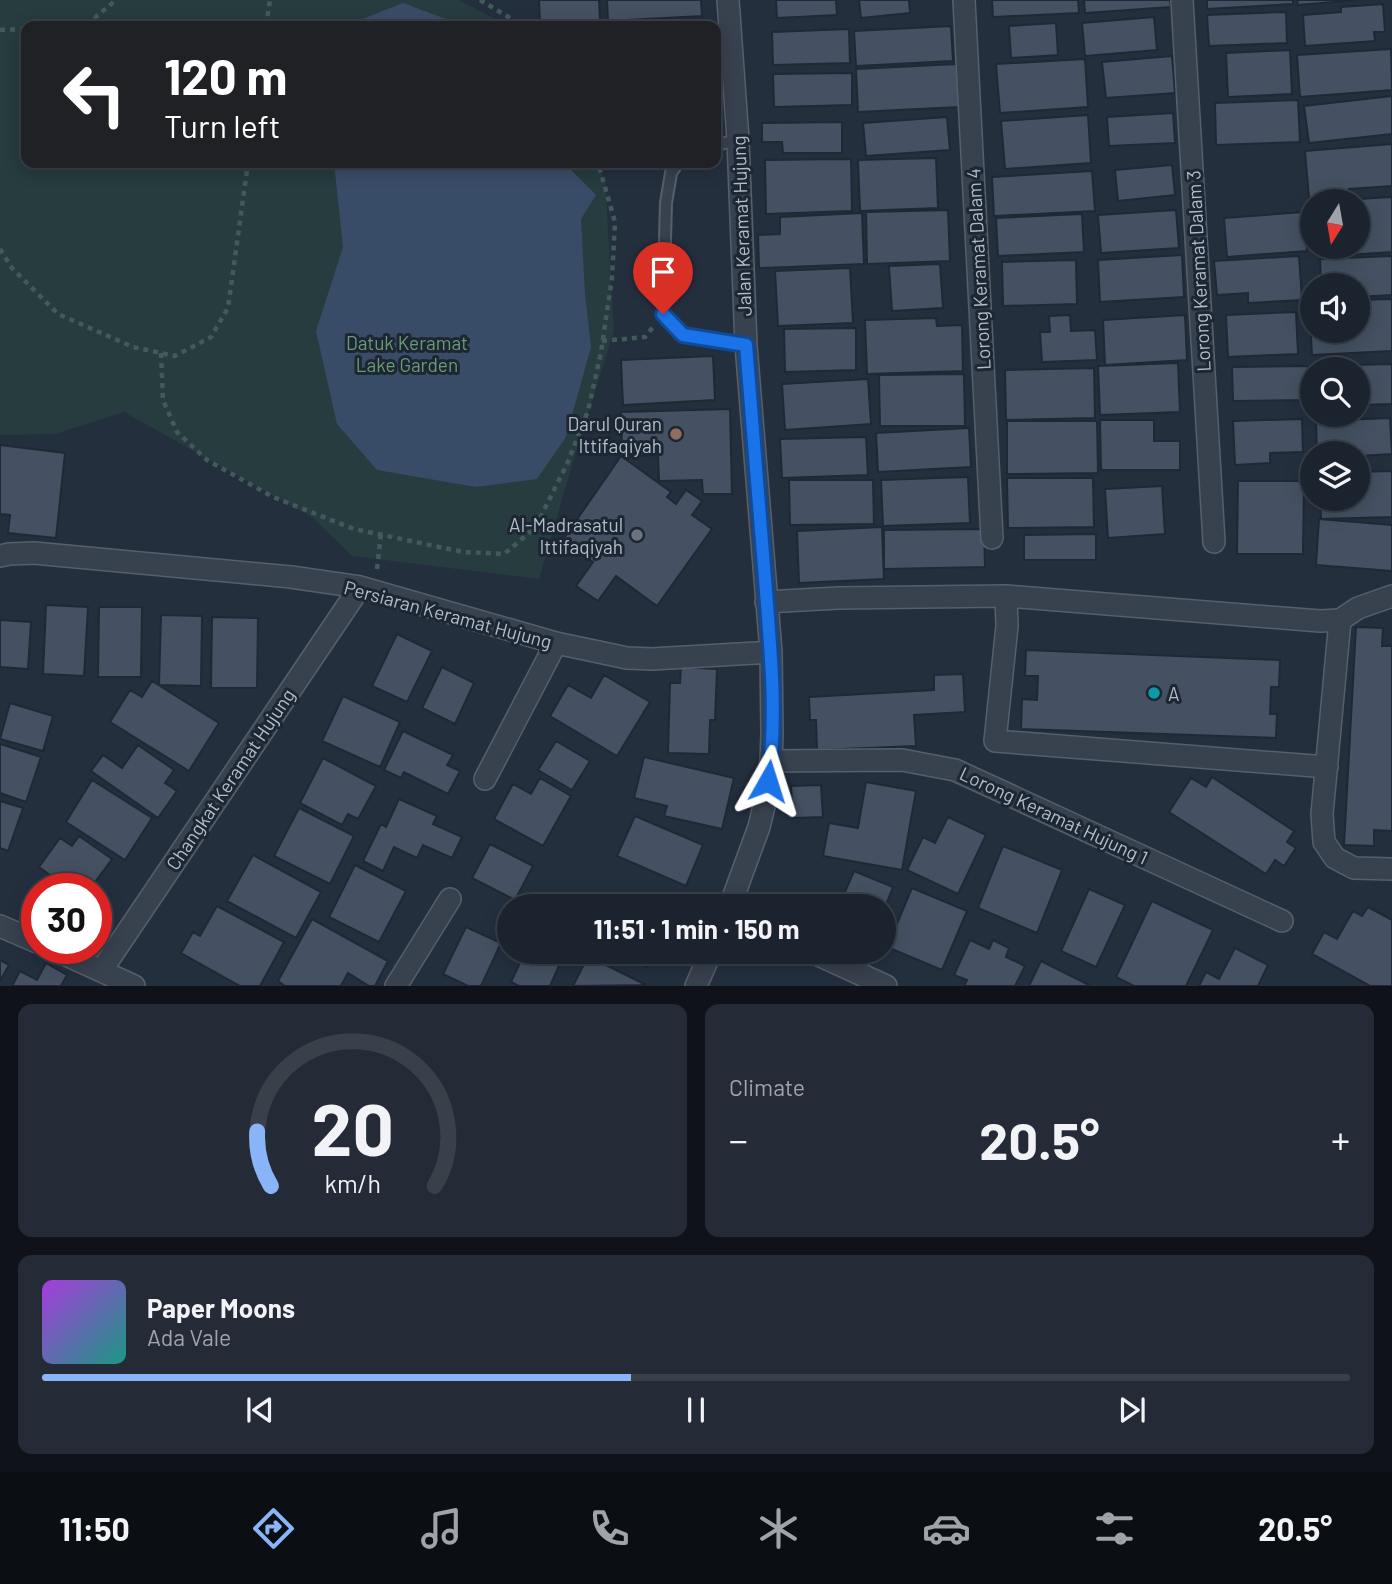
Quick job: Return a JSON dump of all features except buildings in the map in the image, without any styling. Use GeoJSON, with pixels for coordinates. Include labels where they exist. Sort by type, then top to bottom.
{"type":"FeatureCollection","features":[{"type":"Feature","properties":{"kind":"street","name":"Jalan Keramat Hujung"},"geometry":{"type":"LineString","coordinates":[[728,0],[738,141],[746,345],[771,652],[772,734],[765,802],[759,827],[734,894]]}},
{"type":"Feature","properties":{"kind":"street","name":"Lorong Keramat Dalam 4"},"geometry":{"type":"LineString","coordinates":[[964,0],[992,538]]}},
{"type":"Feature","properties":{"kind":"street","name":"Lorong Keramat Dalam 3"},"geometry":{"type":"LineString","coordinates":[[1182,0],[1214,542]]}},
{"type":"Feature","properties":{"kind":"street","name":"Persiaran Keramat Hujung"},"geometry":{"type":"LineString","coordinates":[[0,556],[34,553],[292,577],[367,589],[556,643],[627,658],[771,652]]}},
{"type":"Feature","properties":{"kind":"street","name":"Changkat Keramat Hujung"},"geometry":{"type":"LineString","coordinates":[[101,971],[367,589]]}},
{"type":"Feature","properties":{"kind":"street"},"geometry":{"type":"LineString","coordinates":[[766,602],[838,598],[1006,596],[1320,621],[1340,620],[1359,608],[1392,596]]}},
{"type":"Feature","properties":{"kind":"street"},"geometry":{"type":"LineString","coordinates":[[1006,596],[1007,626],[995,741],[1327,767]]}},
{"type":"Feature","properties":{"kind":"street"},"geometry":{"type":"LineString","coordinates":[[1340,620],[1322,814],[1324,842],[1335,858],[1354,868],[1392,869]]}},
{"type":"Feature","properties":{"kind":"street"},"geometry":{"type":"LineString","coordinates":[[485,779],[556,643]]}},
{"type":"Feature","properties":{"kind":"street","name":"Lorong Keramat Hujung 1"},"geometry":{"type":"LineString","coordinates":[[771,761],[902,760],[956,769],[1282,921]]}},
{"type":"Feature","properties":{"kind":"street"},"geometry":{"type":"LineString","coordinates":[[396,985],[450,899]]}},
{"type":"Feature","properties":{"kind":"street"},"geometry":{"type":"LineString","coordinates":[[0,926],[21,935]]}},
{"type":"Feature","properties":{"kind":"street"},"geometry":{"type":"LineString","coordinates":[[86,964],[134,985]]}},
{"type":"Feature","properties":{"kind":"street"},"geometry":{"type":"LineString","coordinates":[[696,985],[706,964]]}},
{"type":"Feature","properties":{"kind":"street"},"geometry":{"type":"LineString","coordinates":[[839,964],[886,985]]}},
{"type":"Feature","properties":{"kind":"lane"},"geometry":{"type":"LineString","coordinates":[[721,144],[738,141]]}},
{"type":"Feature","properties":{"kind":"lane"},"geometry":{"type":"LineString","coordinates":[[674,168],[671,173],[666,203],[663,314],[683,335],[746,345]]}},
{"type":"Feature","properties":{"kind":"path"},"geometry":{"type":"LineString","coordinates":[[91,21],[116,0]]}},
{"type":"Feature","properties":{"kind":"path"},"geometry":{"type":"LineString","coordinates":[[267,21],[270,0]]}},
{"type":"Feature","properties":{"kind":"path"},"geometry":{"type":"LineString","coordinates":[[480,0],[515,21]]}},
{"type":"Feature","properties":{"kind":"path"},"geometry":{"type":"LineString","coordinates":[[0,30],[21,29]]}},
{"type":"Feature","properties":{"kind":"path"},"geometry":{"type":"LineString","coordinates":[[0,249],[12,268],[58,314],[133,347],[175,356],[211,337],[228,308],[247,168]]}},
{"type":"Feature","properties":{"kind":"path"},"geometry":{"type":"LineString","coordinates":[[161,353],[163,400],[177,432],[206,460],[274,497],[354,529],[463,552],[504,554],[535,528],[567,464],[588,411],[612,278],[615,222],[599,168]]}},
{"type":"Feature","properties":{"kind":"path"},"geometry":{"type":"LineString","coordinates":[[602,341],[645,337],[663,314]]}},
{"type":"Feature","properties":{"kind":"path"},"geometry":{"type":"LineString","coordinates":[[367,589],[381,534]]}},
{"type":"Feature","properties":{"kind":"green space","name":"Datuk Keramat Lake Garden"},"geometry":{"type":"Polygon","coordinates":[[[0,0],[459,0],[499,21],[21,21],[21,168],[599,168],[605,180],[614,331],[539,579],[352,556],[313,518],[124,412],[55,434],[0,435],[0,0]]]}},
{"type":"Feature","properties":{"kind":"water"},"geometry":{"type":"Polygon","coordinates":[[[403,3],[452,21],[357,21],[403,3]]]}},
{"type":"Feature","properties":{"kind":"water"},"geometry":{"type":"Polygon","coordinates":[[[335,168],[569,168],[596,195],[581,219],[591,347],[566,437],[537,479],[476,487],[377,470],[337,424],[316,331],[343,247],[335,168]]]}},
{"type":"Feature","properties":{"kind":"place","name":"Darul Quran Ittifaqiyah"},"geometry":{"type":"Point","coordinates":[676,434]}},
{"type":"Feature","properties":{"kind":"place","name":"Al-Madrasatul Ittifaqiyah"},"geometry":{"type":"Point","coordinates":[637,535]}},
{"type":"Feature","properties":{"kind":"place","name":"A"},"geometry":{"type":"Point","coordinates":[1154,693]}},
{"type":"Feature","properties":{"kind":"route"},"geometry":{"type":"LineString","coordinates":[[663,314],[683,335],[746,345],[771,652],[772,734],[768,781]]}}]}
